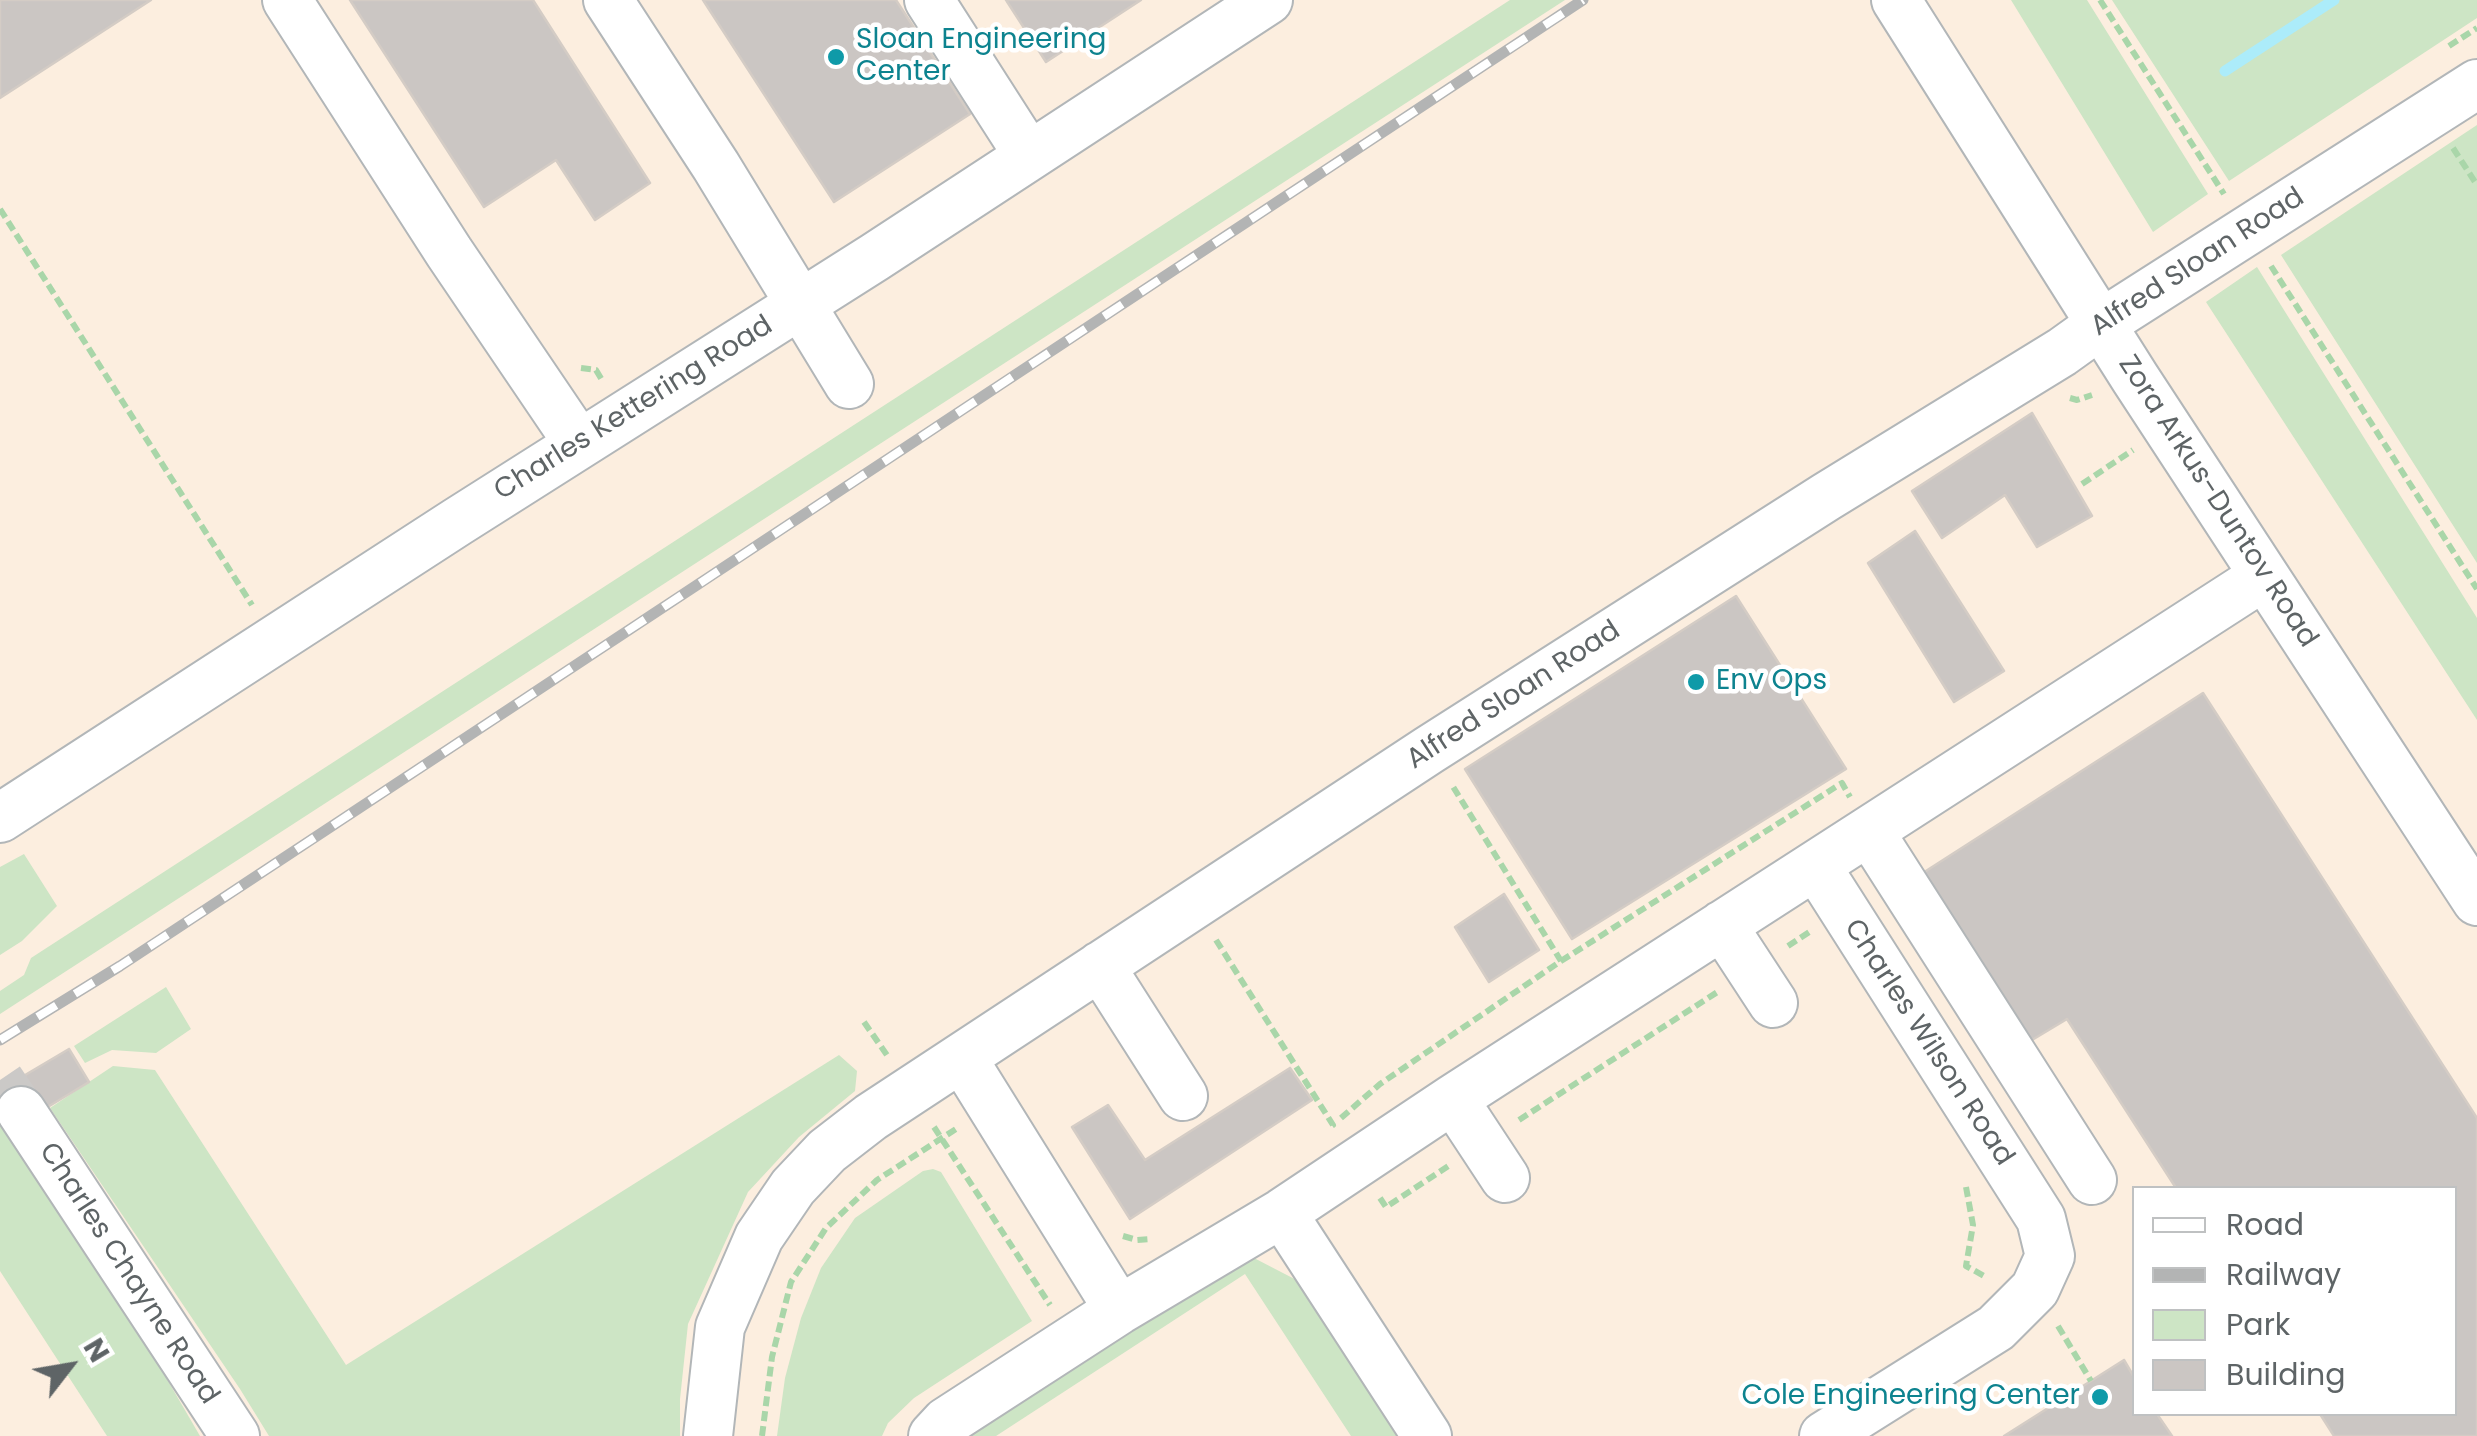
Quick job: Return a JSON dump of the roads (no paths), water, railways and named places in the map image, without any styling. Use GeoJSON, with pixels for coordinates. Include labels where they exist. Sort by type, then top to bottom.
{"type":"FeatureCollection","features":[{"type":"Feature","properties":{"kind":"lane"},"geometry":{"type":"LineString","coordinates":[[288,0],[578,444]]}},
{"type":"Feature","properties":{"kind":"lane"},"geometry":{"type":"LineString","coordinates":[[608,0],[716,166],[849,384]]}},
{"type":"Feature","properties":{"kind":"lane"},"geometry":{"type":"LineString","coordinates":[[929,0],[1029,156]]}},
{"type":"Feature","properties":{"kind":"lane","name":"Charles Kettering Road"},"geometry":{"type":"LineString","coordinates":[[10,812],[1268,0]]}},
{"type":"Feature","properties":{"kind":"lane","name":"Zora Arkus-Duntov Road"},"geometry":{"type":"LineString","coordinates":[[1896,0],[2168,429],[2477,900]]}},
{"type":"Feature","properties":{"kind":"lane","name":"Alfred Sloan Road"},"geometry":{"type":"LineString","coordinates":[[708,1436],[720,1327],[759,1237],[793,1187],[826,1151],[910,1091],[1430,750],[1776,528],[2062,352],[2477,84]]}},
{"type":"Feature","properties":{"kind":"lane"},"geometry":{"type":"LineString","coordinates":[[933,1436],[946,1422],[1118,1310],[1282,1214],[1453,1099],[2264,576]]}},
{"type":"Feature","properties":{"kind":"lane"},"geometry":{"type":"LineString","coordinates":[[1869,831],[2092,1180]]}},
{"type":"Feature","properties":{"kind":"lane","name":"Charles Wilson Road"},"geometry":{"type":"LineString","coordinates":[[1816,866],[2041,1219],[2050,1256],[2036,1289],[1996,1328],[1824,1436]]}},
{"type":"Feature","properties":{"kind":"lane"},"geometry":{"type":"LineString","coordinates":[[1722,926],[1762,987]]}},
{"type":"Feature","properties":{"kind":"lane"},"geometry":{"type":"LineString","coordinates":[[1100,966],[1183,1096]]}},
{"type":"Feature","properties":{"kind":"lane"},"geometry":{"type":"LineString","coordinates":[[962,1058],[1118,1310]]}},
{"type":"Feature","properties":{"kind":"lane"},"geometry":{"type":"LineString","coordinates":[[1453,1099],[1494,1161]]}},
{"type":"Feature","properties":{"kind":"lane","name":"Charles Chayne Road"},"geometry":{"type":"LineString","coordinates":[[21,1111],[235,1436]]}},
{"type":"Feature","properties":{"kind":"lane"},"geometry":{"type":"LineString","coordinates":[[1282,1214],[1426,1436]]}},
{"type":"Feature","properties":{"kind":"waterway"},"geometry":{"type":"LineString","coordinates":[[2225,71],[2334,0]]}},
{"type":"Feature","properties":{"kind":"tunnel"},"geometry":{"type":"LineString","coordinates":[[0,1080],[21,1111]]}},
{"type":"Feature","properties":{"kind":"railway"},"geometry":{"type":"LineString","coordinates":[[0,1040],[120,966],[1583,0]]}},
{"type":"Feature","properties":{"kind":"place","name":"Sloan Engineering Center"},"geometry":{"type":"Point","coordinates":[836,57]}},
{"type":"Feature","properties":{"kind":"place","name":"Env Ops"},"geometry":{"type":"Point","coordinates":[1696,682]}},
{"type":"Feature","properties":{"kind":"place","name":"Cole Engineering Center"},"geometry":{"type":"Point","coordinates":[2100,1397]}}]}
